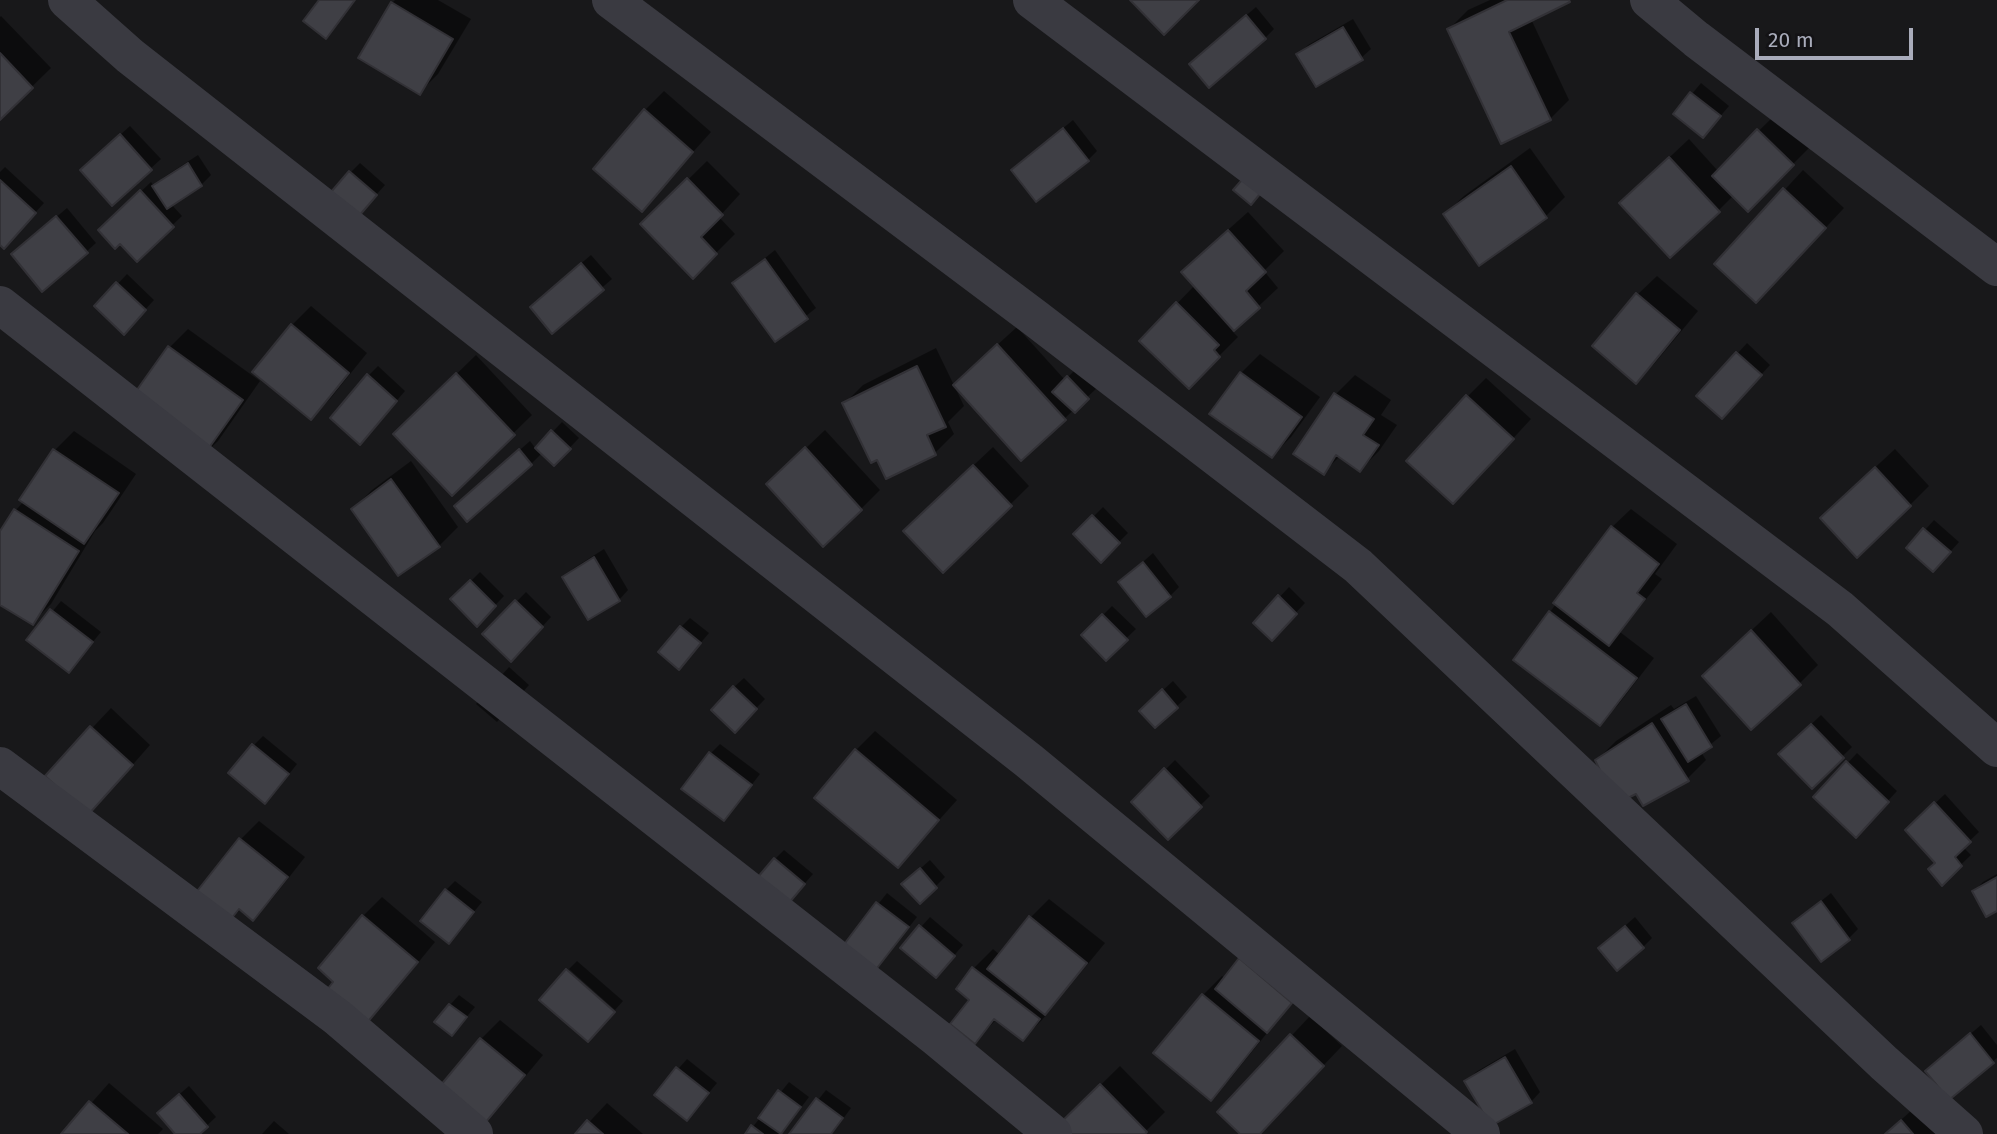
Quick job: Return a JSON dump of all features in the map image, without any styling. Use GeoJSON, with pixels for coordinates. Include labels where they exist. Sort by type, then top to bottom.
{"type":"FeatureCollection","features":[{"type":"Feature","properties":{"kind":"street"},"geometry":{"type":"LineString","coordinates":[[67,0],[130,56],[1029,761],[1481,1134]]}},
{"type":"Feature","properties":{"kind":"street"},"geometry":{"type":"LineString","coordinates":[[611,0],[1046,326],[1358,566],[1884,1063],[1964,1134]]}},
{"type":"Feature","properties":{"kind":"street"},"geometry":{"type":"LineString","coordinates":[[1032,0],[1840,609],[1997,748]]}},
{"type":"Feature","properties":{"kind":"street"},"geometry":{"type":"LineString","coordinates":[[1649,0],[1997,267]]}},
{"type":"Feature","properties":{"kind":"street"},"geometry":{"type":"LineString","coordinates":[[0,305],[926,1029],[1053,1134]]}},
{"type":"Feature","properties":{"kind":"street"},"geometry":{"type":"LineString","coordinates":[[0,766],[337,1017],[474,1134]]}},
{"type":"Feature","properties":{"kind":"building"},"geometry":{"type":"Polygon","coordinates":[[[319,0],[355,0],[326,39],[303,21],[319,0]]]}},
{"type":"Feature","properties":{"kind":"building"},"geometry":{"type":"Polygon","coordinates":[[[1130,0],[1199,0],[1164,35],[1130,0]]]}},
{"type":"Feature","properties":{"kind":"building"},"geometry":{"type":"Polygon","coordinates":[[[1507,0],[1570,2],[1509,32],[1551,120],[1501,144],[1447,29],[1507,0]]]}},
{"type":"Feature","properties":{"kind":"building"},"geometry":{"type":"Polygon","coordinates":[[[391,2],[453,39],[420,95],[358,58],[391,2]]]}},
{"type":"Feature","properties":{"kind":"building"},"geometry":{"type":"Polygon","coordinates":[[[1246,15],[1266,39],[1209,88],[1189,64],[1246,15]]]}},
{"type":"Feature","properties":{"kind":"building"},"geometry":{"type":"Polygon","coordinates":[[[1343,27],[1363,60],[1316,87],[1296,54],[1343,27]]]}},
{"type":"Feature","properties":{"kind":"building"},"geometry":{"type":"Polygon","coordinates":[[[0,53],[33,88],[0,120],[0,53]]]}},
{"type":"Feature","properties":{"kind":"building"},"geometry":{"type":"Polygon","coordinates":[[[1690,92],[1721,116],[1703,138],[1673,114],[1690,92]]]}},
{"type":"Feature","properties":{"kind":"building"},"geometry":{"type":"Polygon","coordinates":[[[644,109],[693,152],[642,212],[593,169],[644,109]]]}},
{"type":"Feature","properties":{"kind":"building"},"geometry":{"type":"Polygon","coordinates":[[[1063,128],[1089,161],[1036,202],[1011,170],[1063,128]]]}},
{"type":"Feature","properties":{"kind":"building"},"geometry":{"type":"Polygon","coordinates":[[[1757,129],[1794,165],[1748,212],[1712,176],[1757,129]]]}},
{"type":"Feature","properties":{"kind":"building"},"geometry":{"type":"Polygon","coordinates":[[[120,134],[152,170],[112,206],[80,170],[120,134]]]}},
{"type":"Feature","properties":{"kind":"building"},"geometry":{"type":"Polygon","coordinates":[[[1669,157],[1720,212],[1670,258],[1619,203],[1669,157]]]}},
{"type":"Feature","properties":{"kind":"building"},"geometry":{"type":"Polygon","coordinates":[[[188,163],[202,186],[167,209],[152,186],[188,163]]]}},
{"type":"Feature","properties":{"kind":"building"},"geometry":{"type":"Polygon","coordinates":[[[1511,166],[1547,218],[1479,266],[1443,214],[1511,166]]]}},
{"type":"Feature","properties":{"kind":"building"},"geometry":{"type":"Polygon","coordinates":[[[349,171],[377,195],[359,216],[331,192],[349,171]]]}},
{"type":"Feature","properties":{"kind":"building"},"geometry":{"type":"Polygon","coordinates":[[[1247,174],[1264,189],[1251,205],[1233,190],[1247,174]]]}},
{"type":"Feature","properties":{"kind":"building"},"geometry":{"type":"Polygon","coordinates":[[[687,178],[723,215],[701,237],[717,254],[693,279],[640,224],[687,178]]]}},
{"type":"Feature","properties":{"kind":"building"},"geometry":{"type":"Polygon","coordinates":[[[0,180],[36,213],[4,249],[0,245],[0,180]]]}},
{"type":"Feature","properties":{"kind":"building"},"geometry":{"type":"Polygon","coordinates":[[[1783,188],[1826,228],[1756,303],[1714,264],[1783,188]]]}},
{"type":"Feature","properties":{"kind":"building"},"geometry":{"type":"Polygon","coordinates":[[[140,190],[174,227],[137,262],[120,244],[115,249],[98,230],[140,190]]]}},
{"type":"Feature","properties":{"kind":"building"},"geometry":{"type":"Polygon","coordinates":[[[56,216],[88,253],[42,292],[11,254],[56,216]]]}},
{"type":"Feature","properties":{"kind":"building"},"geometry":{"type":"Polygon","coordinates":[[[1228,230],[1266,272],[1246,291],[1260,308],[1234,331],[1181,272],[1228,230]]]}},
{"type":"Feature","properties":{"kind":"building"},"geometry":{"type":"Polygon","coordinates":[[[765,259],[808,319],[775,342],[732,283],[765,259]]]}},
{"type":"Feature","properties":{"kind":"building"},"geometry":{"type":"Polygon","coordinates":[[[581,263],[604,290],[552,334],[530,307],[581,263]]]}},
{"type":"Feature","properties":{"kind":"building"},"geometry":{"type":"Polygon","coordinates":[[[116,282],[146,310],[124,335],[94,306],[116,282]]]}},
{"type":"Feature","properties":{"kind":"building"},"geometry":{"type":"Polygon","coordinates":[[[1636,293],[1680,330],[1636,384],[1592,346],[1636,293]]]}},
{"type":"Feature","properties":{"kind":"building"},"geometry":{"type":"Polygon","coordinates":[[[1176,302],[1219,345],[1214,350],[1220,357],[1189,389],[1139,341],[1176,302]]]}},
{"type":"Feature","properties":{"kind":"building"},"geometry":{"type":"Polygon","coordinates":[[[291,324],[349,373],[311,420],[252,372],[291,324]]]}},
{"type":"Feature","properties":{"kind":"building"},"geometry":{"type":"Polygon","coordinates":[[[997,344],[1066,420],[1021,461],[953,385],[997,344]]]}},
{"type":"Feature","properties":{"kind":"building"},"geometry":{"type":"Polygon","coordinates":[[[168,346],[243,400],[199,462],[124,408],[168,346]]]}},
{"type":"Feature","properties":{"kind":"building"},"geometry":{"type":"Polygon","coordinates":[[[1736,352],[1762,375],[1722,419],[1696,396],[1736,352]]]}},
{"type":"Feature","properties":{"kind":"building"},"geometry":{"type":"Polygon","coordinates":[[[917,366],[946,427],[927,435],[936,455],[886,479],[877,460],[871,463],[842,403],[917,366]]]}},
{"type":"Feature","properties":{"kind":"building"},"geometry":{"type":"Polygon","coordinates":[[[1240,372],[1302,417],[1272,458],[1209,414],[1240,372]]]}},
{"type":"Feature","properties":{"kind":"building"},"geometry":{"type":"Polygon","coordinates":[[[456,373],[515,435],[452,496],[393,434],[456,373]]]}},
{"type":"Feature","properties":{"kind":"building"},"geometry":{"type":"Polygon","coordinates":[[[367,374],[397,401],[360,445],[330,418],[367,374]]]}},
{"type":"Feature","properties":{"kind":"building"},"geometry":{"type":"Polygon","coordinates":[[[1067,376],[1089,399],[1075,413],[1052,392],[1067,376]]]}},
{"type":"Feature","properties":{"kind":"building"},"geometry":{"type":"Polygon","coordinates":[[[1334,393],[1374,419],[1363,435],[1379,445],[1360,472],[1336,455],[1324,475],[1293,454],[1334,393]]]}},
{"type":"Feature","properties":{"kind":"building"},"geometry":{"type":"Polygon","coordinates":[[[1466,395],[1514,439],[1453,504],[1406,461],[1466,395]]]}},
{"type":"Feature","properties":{"kind":"building"},"geometry":{"type":"Polygon","coordinates":[[[551,430],[571,449],[554,466],[535,448],[551,430]]]}},
{"type":"Feature","properties":{"kind":"building"},"geometry":{"type":"Polygon","coordinates":[[[805,447],[862,510],[823,547],[766,484],[805,447]]]}},
{"type":"Feature","properties":{"kind":"building"},"geometry":{"type":"Polygon","coordinates":[[[53,449],[119,493],[84,544],[19,500],[53,449]]]}},
{"type":"Feature","properties":{"kind":"building"},"geometry":{"type":"Polygon","coordinates":[[[519,449],[532,465],[467,522],[454,506],[519,449]]]}},
{"type":"Feature","properties":{"kind":"building"},"geometry":{"type":"Polygon","coordinates":[[[973,465],[1012,506],[943,573],[903,531],[973,465]]]}},
{"type":"Feature","properties":{"kind":"building"},"geometry":{"type":"Polygon","coordinates":[[[1875,467],[1911,506],[1857,558],[1820,518],[1875,467]]]}},
{"type":"Feature","properties":{"kind":"building"},"geometry":{"type":"Polygon","coordinates":[[[391,479],[440,547],[398,576],[351,509],[391,479]]]}},
{"type":"Feature","properties":{"kind":"building"},"geometry":{"type":"Polygon","coordinates":[[[14,509],[79,551],[33,625],[0,605],[0,531],[14,509]]]}},
{"type":"Feature","properties":{"kind":"building"},"geometry":{"type":"Polygon","coordinates":[[[1092,515],[1120,543],[1101,563],[1073,534],[1092,515]]]}},
{"type":"Feature","properties":{"kind":"building"},"geometry":{"type":"Polygon","coordinates":[[[1611,526],[1659,564],[1637,593],[1645,599],[1609,646],[1553,603],[1611,526]]]}},
{"type":"Feature","properties":{"kind":"building"},"geometry":{"type":"Polygon","coordinates":[[[1923,528],[1951,552],[1933,572],[1906,548],[1923,528]]]}},
{"type":"Feature","properties":{"kind":"building"},"geometry":{"type":"Polygon","coordinates":[[[594,557],[620,601],[588,620],[562,577],[594,557]]]}},
{"type":"Feature","properties":{"kind":"building"},"geometry":{"type":"Polygon","coordinates":[[[1143,562],[1171,597],[1146,617],[1118,582],[1143,562]]]}},
{"type":"Feature","properties":{"kind":"building"},"geometry":{"type":"Polygon","coordinates":[[[470,580],[496,606],[477,627],[450,599],[470,580]]]}},
{"type":"Feature","properties":{"kind":"building"},"geometry":{"type":"Polygon","coordinates":[[[1278,595],[1297,614],[1272,641],[1253,623],[1278,595]]]}},
{"type":"Feature","properties":{"kind":"building"},"geometry":{"type":"Polygon","coordinates":[[[515,600],[543,627],[511,662],[482,634],[515,600]]]}},
{"type":"Feature","properties":{"kind":"building"},"geometry":{"type":"Polygon","coordinates":[[[50,609],[93,642],[69,673],[26,640],[50,609]]]}},
{"type":"Feature","properties":{"kind":"building"},"geometry":{"type":"Polygon","coordinates":[[[1549,611],[1637,678],[1600,726],[1513,660],[1549,611]]]}},
{"type":"Feature","properties":{"kind":"building"},"geometry":{"type":"Polygon","coordinates":[[[1102,614],[1128,640],[1106,661],[1081,635],[1102,614]]]}},
{"type":"Feature","properties":{"kind":"building"},"geometry":{"type":"Polygon","coordinates":[[[680,626],[701,643],[679,670],[658,652],[680,626]]]}},
{"type":"Feature","properties":{"kind":"building"},"geometry":{"type":"Polygon","coordinates":[[[1751,630],[1801,685],[1751,730],[1702,676],[1751,630]]]}},
{"type":"Feature","properties":{"kind":"building"},"geometry":{"type":"Polygon","coordinates":[[[733,686],[757,709],[735,733],[711,710],[733,686]]]}},
{"type":"Feature","properties":{"kind":"building"},"geometry":{"type":"Polygon","coordinates":[[[1162,689],[1178,708],[1155,728],[1139,711],[1162,689]]]}},
{"type":"Feature","properties":{"kind":"building"},"geometry":{"type":"Polygon","coordinates":[[[1686,704],[1712,747],[1688,762],[1661,719],[1686,704]]]}},
{"type":"Feature","properties":{"kind":"building"},"geometry":{"type":"Polygon","coordinates":[[[1652,723],[1689,781],[1643,806],[1636,794],[1616,804],[1595,760],[1652,723]]]}},
{"type":"Feature","properties":{"kind":"building"},"geometry":{"type":"Polygon","coordinates":[[[1811,724],[1844,758],[1812,789],[1778,754],[1811,724]]]}},
{"type":"Feature","properties":{"kind":"building"},"geometry":{"type":"Polygon","coordinates":[[[90,726],[133,765],[88,815],[45,776],[90,726]]]}},
{"type":"Feature","properties":{"kind":"building"},"geometry":{"type":"Polygon","coordinates":[[[252,744],[289,774],[265,804],[228,773],[252,744]]]}},
{"type":"Feature","properties":{"kind":"building"},"geometry":{"type":"Polygon","coordinates":[[[855,749],[939,820],[898,868],[814,798],[855,749]]]}},
{"type":"Feature","properties":{"kind":"building"},"geometry":{"type":"Polygon","coordinates":[[[709,752],[752,785],[724,821],[681,789],[709,752]]]}},
{"type":"Feature","properties":{"kind":"building"},"geometry":{"type":"Polygon","coordinates":[[[1846,761],[1889,802],[1856,838],[1813,797],[1846,761]]]}},
{"type":"Feature","properties":{"kind":"building"},"geometry":{"type":"Polygon","coordinates":[[[1164,768],[1202,807],[1168,840],[1131,802],[1164,768]]]}},
{"type":"Feature","properties":{"kind":"building"},"geometry":{"type":"Polygon","coordinates":[[[1934,802],[1971,842],[1955,857],[1962,866],[1942,886],[1928,869],[1935,863],[1905,830],[1934,802]]]}},
{"type":"Feature","properties":{"kind":"building"},"geometry":{"type":"Polygon","coordinates":[[[239,838],[288,877],[253,921],[239,909],[224,928],[190,900],[239,838]]]}},
{"type":"Feature","properties":{"kind":"building"},"geometry":{"type":"Polygon","coordinates":[[[774,858],[805,884],[778,916],[747,890],[774,858]]]}},
{"type":"Feature","properties":{"kind":"building"},"geometry":{"type":"Polygon","coordinates":[[[920,868],[937,888],[920,904],[901,884],[920,868]]]}},
{"type":"Feature","properties":{"kind":"building"},"geometry":{"type":"Polygon","coordinates":[[[1997,877],[1997,911],[1986,917],[1972,891],[1997,877]]]}},
{"type":"Feature","properties":{"kind":"building"},"geometry":{"type":"Polygon","coordinates":[[[445,889],[474,912],[449,944],[420,921],[445,889]]]}},
{"type":"Feature","properties":{"kind":"building"},"geometry":{"type":"Polygon","coordinates":[[[1821,901],[1850,940],[1821,962],[1792,923],[1821,901]]]}},
{"type":"Feature","properties":{"kind":"building"},"geometry":{"type":"Polygon","coordinates":[[[876,902],[909,927],[874,972],[842,947],[876,902]]]}},
{"type":"Feature","properties":{"kind":"building"},"geometry":{"type":"Polygon","coordinates":[[[362,915],[418,962],[361,1030],[322,996],[333,982],[318,968],[362,915]]]}},
{"type":"Feature","properties":{"kind":"building"},"geometry":{"type":"Polygon","coordinates":[[[1029,916],[1087,963],[1045,1015],[987,969],[1029,916]]]}},
{"type":"Feature","properties":{"kind":"building"},"geometry":{"type":"Polygon","coordinates":[[[919,925],[955,956],[936,978],[900,948],[919,925]]]}},
{"type":"Feature","properties":{"kind":"building"},"geometry":{"type":"Polygon","coordinates":[[[1625,926],[1644,948],[1617,971],[1598,948],[1625,926]]]}},
{"type":"Feature","properties":{"kind":"building"},"geometry":{"type":"Polygon","coordinates":[[[1239,958],[1292,1003],[1267,1033],[1215,989],[1239,958]]]}},
{"type":"Feature","properties":{"kind":"building"},"geometry":{"type":"Polygon","coordinates":[[[972,967],[1040,1019],[1023,1041],[994,1019],[975,1044],[950,1024],[969,1000],[956,989],[972,967]]]}},
{"type":"Feature","properties":{"kind":"building"},"geometry":{"type":"Polygon","coordinates":[[[566,969],[615,1012],[588,1042],[539,1000],[566,969]]]}},
{"type":"Feature","properties":{"kind":"building"},"geometry":{"type":"Polygon","coordinates":[[[1202,994],[1259,1041],[1211,1101],[1153,1053],[1202,994]]]}},
{"type":"Feature","properties":{"kind":"building"},"geometry":{"type":"Polygon","coordinates":[[[449,1004],[467,1017],[452,1036],[434,1022],[449,1004]]]}},
{"type":"Feature","properties":{"kind":"building"},"geometry":{"type":"Polygon","coordinates":[[[1970,1033],[1994,1063],[1949,1100],[1925,1071],[1970,1033]]]}},
{"type":"Feature","properties":{"kind":"building"},"geometry":{"type":"Polygon","coordinates":[[[1290,1034],[1324,1066],[1260,1134],[1240,1134],[1217,1112],[1290,1034]]]}},
{"type":"Feature","properties":{"kind":"building"},"geometry":{"type":"Polygon","coordinates":[[[480,1038],[525,1075],[476,1134],[420,1110],[480,1038]]]}},
{"type":"Feature","properties":{"kind":"building"},"geometry":{"type":"Polygon","coordinates":[[[1505,1057],[1532,1103],[1491,1126],[1464,1081],[1505,1057]]]}},
{"type":"Feature","properties":{"kind":"building"},"geometry":{"type":"Polygon","coordinates":[[[676,1067],[709,1093],[687,1121],[654,1095],[676,1067]]]}},
{"type":"Feature","properties":{"kind":"building"},"geometry":{"type":"Polygon","coordinates":[[[1100,1084],[1147,1132],[1145,1134],[1049,1134],[1100,1084]]]}},
{"type":"Feature","properties":{"kind":"building"},"geometry":{"type":"Polygon","coordinates":[[[778,1090],[801,1107],[781,1134],[758,1118],[778,1090]]]}},
{"type":"Feature","properties":{"kind":"building"},"geometry":{"type":"Polygon","coordinates":[[[179,1094],[208,1127],[200,1134],[175,1134],[157,1113],[179,1094]]]}},
{"type":"Feature","properties":{"kind":"building"},"geometry":{"type":"Polygon","coordinates":[[[816,1098],[843,1118],[831,1134],[789,1134],[816,1098]]]}},
{"type":"Feature","properties":{"kind":"building"},"geometry":{"type":"Polygon","coordinates":[[[89,1101],[128,1134],[61,1134],[89,1101]]]}},
{"type":"Feature","properties":{"kind":"building"},"geometry":{"type":"Polygon","coordinates":[[[587,1120],[603,1134],[575,1134],[587,1120]]]}},
{"type":"Feature","properties":{"kind":"building"},"geometry":{"type":"Polygon","coordinates":[[[1901,1120],[1913,1134],[1885,1134],[1901,1120]]]}},
{"type":"Feature","properties":{"kind":"building"},"geometry":{"type":"Polygon","coordinates":[[[751,1125],[763,1134],[745,1134],[751,1125]]]}}]}
